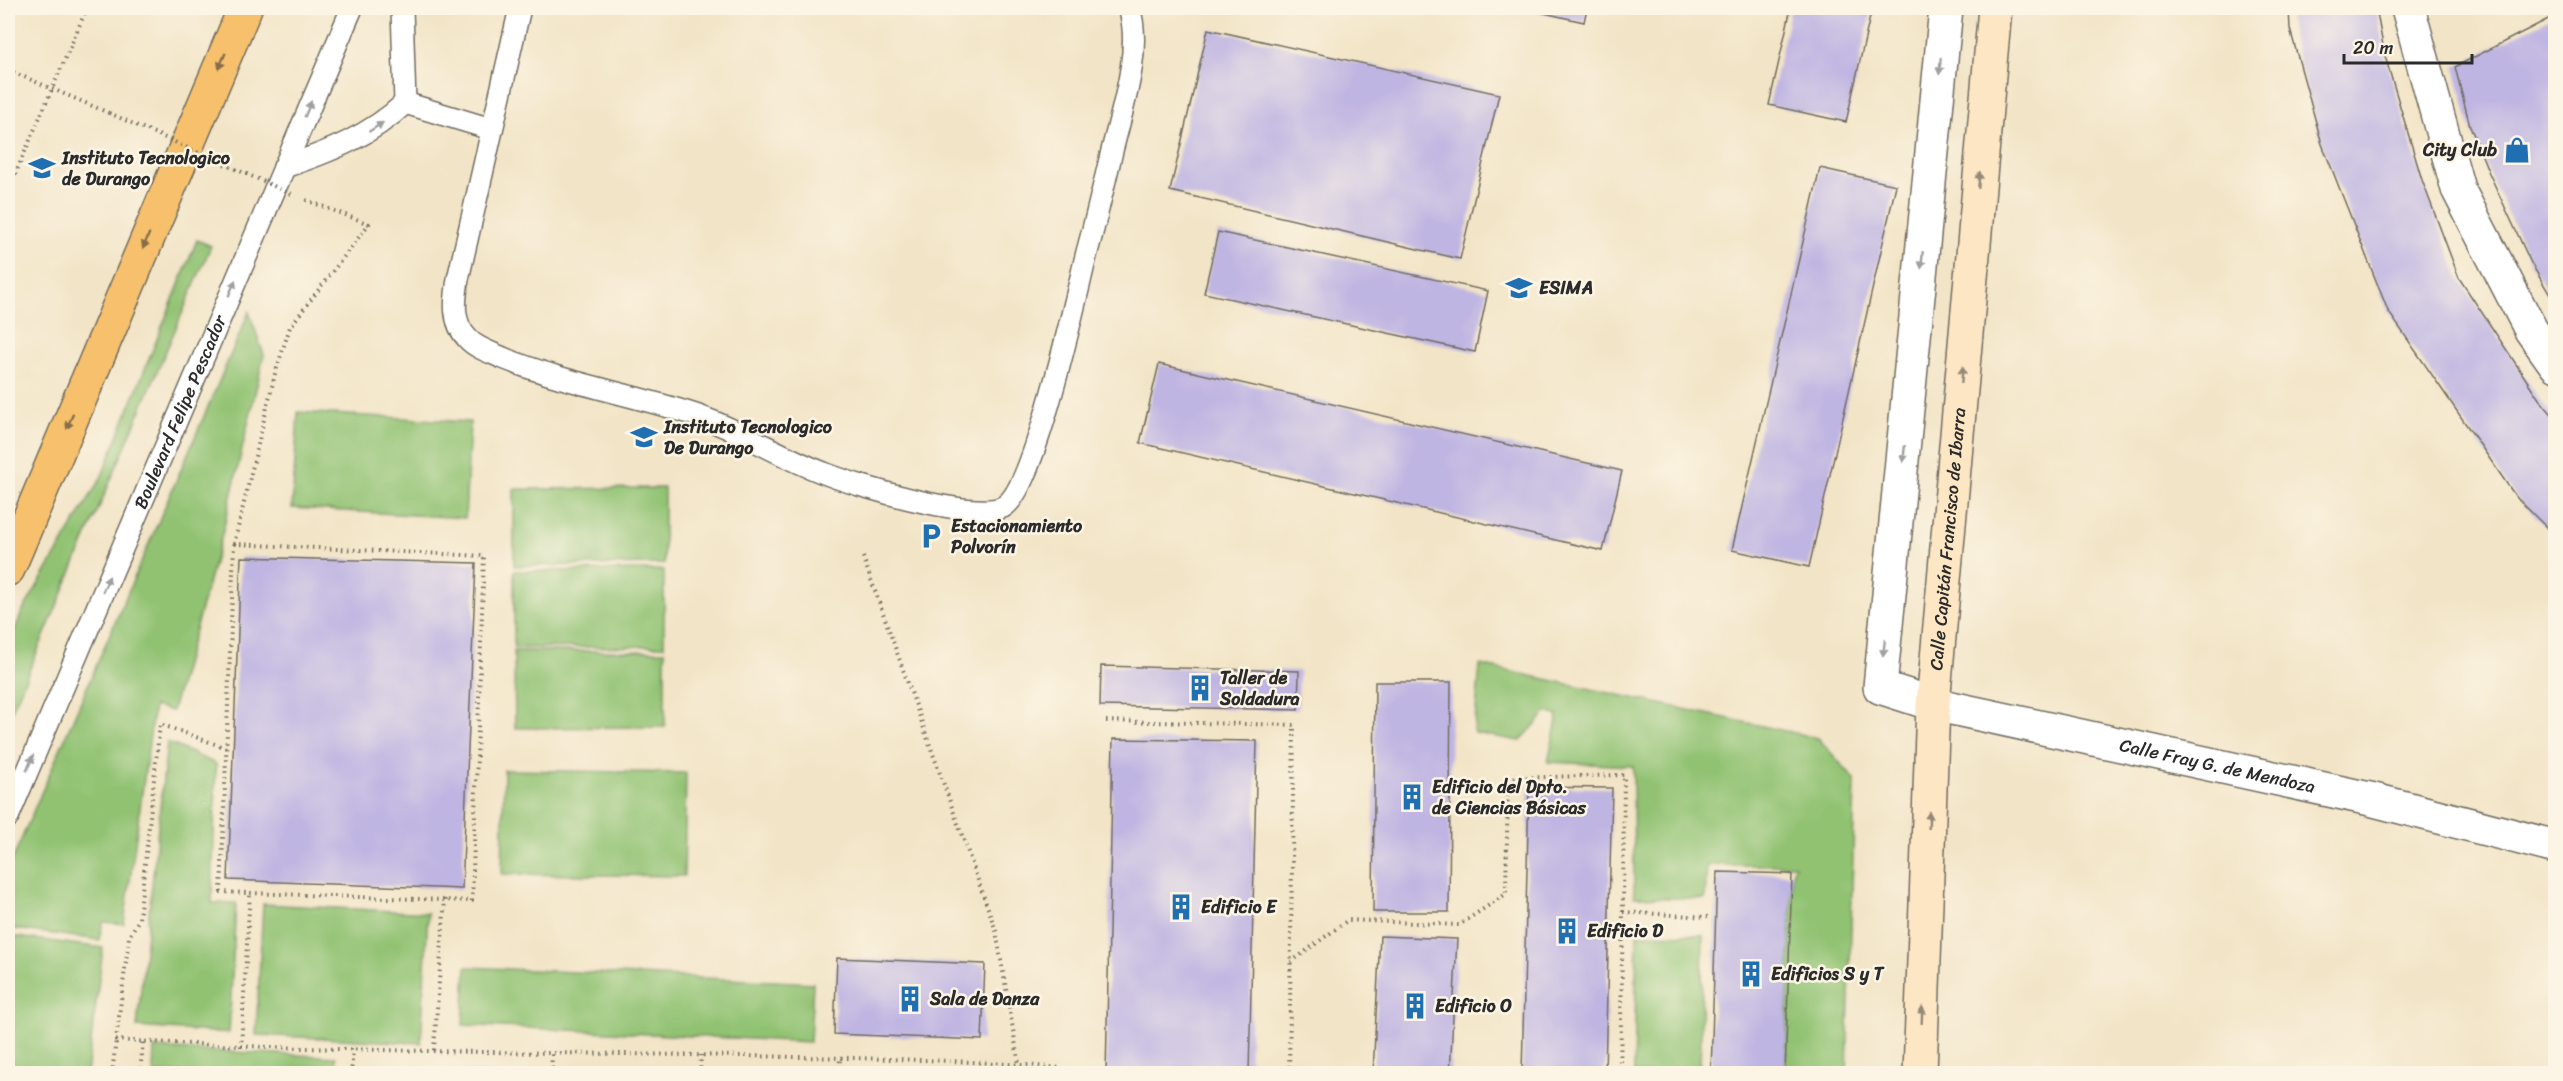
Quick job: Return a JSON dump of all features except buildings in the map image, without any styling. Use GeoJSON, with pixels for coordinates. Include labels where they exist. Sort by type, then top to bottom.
{"type":"FeatureCollection","features":[{"type":"Feature","properties":{"kind":"main road"},"geometry":{"type":"LineString","coordinates":[[8,569],[244,8]]}},
{"type":"Feature","properties":{"kind":"street","name":"Calle Fray G. de Mendoza"},"geometry":{"type":"LineString","coordinates":[[1946,8],[1880,687],[1932,704],[2370,799],[2556,846]]}},
{"type":"Feature","properties":{"kind":"street","name":"Calle Capitán Francisco de Ibarra"},"geometry":{"type":"LineString","coordinates":[[1920,1074],[1932,704],[1995,8]]}},
{"type":"Feature","properties":{"kind":"street"},"geometry":{"type":"LineString","coordinates":[[2408,8],[2458,189],[2531,330],[2556,365]]}},
{"type":"Feature","properties":{"kind":"lane","name":"Boulevard Felipe Pescador"},"geometry":{"type":"LineString","coordinates":[[8,817],[352,8]]}},
{"type":"Feature","properties":{"kind":"lane"},"geometry":{"type":"LineString","coordinates":[[284,167],[331,151],[366,134],[387,120],[405,103],[402,8]]}},
{"type":"Feature","properties":{"kind":"lane"},"geometry":{"type":"LineString","coordinates":[[520,8],[491,129],[454,305],[457,321],[468,339],[488,351],[524,366],[726,425],[824,473],[897,495],[967,510],[991,510],[1006,506],[1017,490],[1041,430],[1123,105],[1133,40],[1133,20],[1129,8]]}},
{"type":"Feature","properties":{"kind":"lane"},"geometry":{"type":"LineString","coordinates":[[405,103],[491,129]]}},
{"type":"Feature","properties":{"kind":"path"},"geometry":{"type":"LineString","coordinates":[[8,191],[87,8]]}},
{"type":"Feature","properties":{"kind":"path"},"geometry":{"type":"LineString","coordinates":[[8,70],[294,195],[369,224],[290,327],[275,374],[234,544],[221,891],[472,901],[484,556],[234,544]]}},
{"type":"Feature","properties":{"kind":"path"},"geometry":{"type":"LineString","coordinates":[[863,557],[996,931],[1019,1064]]}},
{"type":"Feature","properties":{"kind":"path"},"geometry":{"type":"LineString","coordinates":[[1106,721],[1294,725],[1289,1074]]}},
{"type":"Feature","properties":{"kind":"path"},"geometry":{"type":"LineString","coordinates":[[112,1074],[129,937],[139,918],[160,724],[226,748]]}},
{"type":"Feature","properties":{"kind":"path"},"geometry":{"type":"LineString","coordinates":[[1291,962],[1348,920],[1459,925],[1506,894],[1508,778],[1624,775],[1620,1074]]}},
{"type":"Feature","properties":{"kind":"path"},"geometry":{"type":"LineString","coordinates":[[241,1047],[250,893]]}},
{"type":"Feature","properties":{"kind":"path"},"geometry":{"type":"LineString","coordinates":[[434,1050],[445,899]]}},
{"type":"Feature","properties":{"kind":"path"},"geometry":{"type":"LineString","coordinates":[[1623,912],[1708,918]]}},
{"type":"Feature","properties":{"kind":"path"},"geometry":{"type":"LineString","coordinates":[[116,1040],[241,1047],[840,1058],[1019,1064],[1062,1068],[1065,1074]]}},
{"type":"Feature","properties":{"kind":"path"},"geometry":{"type":"LineString","coordinates":[[140,1074],[143,1041]]}},
{"type":"Feature","properties":{"kind":"path"},"geometry":{"type":"LineString","coordinates":[[351,1074],[353,1049]]}},
{"type":"Feature","properties":{"kind":"path"},"geometry":{"type":"LineString","coordinates":[[551,1074],[552,1054]]}},
{"type":"Feature","properties":{"kind":"path"},"geometry":{"type":"LineString","coordinates":[[700,1074],[701,1056]]}},
{"type":"Feature","properties":{"kind":"path"},"geometry":{"type":"LineString","coordinates":[[839,1074],[840,1058]]}},
{"type":"Feature","properties":{"kind":"green space"},"geometry":{"type":"Polygon","coordinates":[[[197,240],[211,246],[8,720],[8,647],[22,612],[101,478],[197,240]]]}},
{"type":"Feature","properties":{"kind":"green space"},"geometry":{"type":"Polygon","coordinates":[[[249,312],[264,355],[223,531],[172,711],[154,706],[124,924],[103,922],[99,940],[8,928],[8,870],[249,312]]]}},
{"type":"Feature","properties":{"kind":"green space"},"geometry":{"type":"Polygon","coordinates":[[[298,412],[470,422],[465,518],[292,508],[298,412]]]}},
{"type":"Feature","properties":{"kind":"green space"},"geometry":{"type":"Polygon","coordinates":[[[664,488],[664,564],[514,566],[514,489],[664,488]]]}},
{"type":"Feature","properties":{"kind":"green space"},"geometry":{"type":"Polygon","coordinates":[[[664,570],[664,646],[514,648],[514,571],[664,570]]]}},
{"type":"Feature","properties":{"kind":"green space"},"geometry":{"type":"Polygon","coordinates":[[[514,651],[665,651],[665,727],[515,728],[514,651]]]}},
{"type":"Feature","properties":{"kind":"green space"},"geometry":{"type":"Polygon","coordinates":[[[1480,665],[1818,738],[1855,780],[1847,1073],[1785,1073],[1792,874],[1795,865],[1707,865],[1705,899],[1634,897],[1633,766],[1548,762],[1558,716],[1547,712],[1520,741],[1474,733],[1480,665]]]}},
{"type":"Feature","properties":{"kind":"green space"},"geometry":{"type":"Polygon","coordinates":[[[167,742],[216,764],[212,903],[236,903],[229,1033],[137,1027],[167,742]]]}},
{"type":"Feature","properties":{"kind":"green space"},"geometry":{"type":"Polygon","coordinates":[[[504,770],[686,773],[684,876],[502,874],[504,770]]]}},
{"type":"Feature","properties":{"kind":"green space"},"geometry":{"type":"Polygon","coordinates":[[[263,904],[428,913],[421,1043],[256,1035],[263,904]]]}},
{"type":"Feature","properties":{"kind":"green space"},"geometry":{"type":"Polygon","coordinates":[[[1637,934],[1703,935],[1700,1073],[1634,1073],[1637,934]]]}},
{"type":"Feature","properties":{"kind":"green space"},"geometry":{"type":"Polygon","coordinates":[[[10,936],[103,948],[87,1073],[8,1073],[10,936]]]}},
{"type":"Feature","properties":{"kind":"green space"},"geometry":{"type":"Polygon","coordinates":[[[466,967],[813,983],[810,1042],[463,1025],[466,967]]]}},
{"type":"Feature","properties":{"kind":"green space"},"geometry":{"type":"Polygon","coordinates":[[[154,1048],[336,1057],[335,1073],[153,1073],[154,1048]]]}},
{"type":"Feature","properties":{"kind":"place","name":"City Club"},"geometry":{"type":"Point","coordinates":[2517,150]}},
{"type":"Feature","properties":{"kind":"place","name":"Instituto Tecnologico de Durango"},"geometry":{"type":"Point","coordinates":[42,168]}},
{"type":"Feature","properties":{"kind":"place","name":"ESIMA"},"geometry":{"type":"Point","coordinates":[1519,288]}},
{"type":"Feature","properties":{"kind":"place","name":"Instituto Tecnologico De Durango"},"geometry":{"type":"Point","coordinates":[644,437]}},
{"type":"Feature","properties":{"kind":"place","name":"Estacionamiento Polvorín"},"geometry":{"type":"Point","coordinates":[931,536]}},
{"type":"Feature","properties":{"kind":"place","name":"Taller de Soldadura"},"geometry":{"type":"Point","coordinates":[1200,688]}},
{"type":"Feature","properties":{"kind":"place","name":"Edificio del Dpto. de Ciencias Básicas"},"geometry":{"type":"Point","coordinates":[1412,797]}},
{"type":"Feature","properties":{"kind":"place","name":"Edificio E"},"geometry":{"type":"Point","coordinates":[1181,907]}},
{"type":"Feature","properties":{"kind":"place","name":"Edificio D"},"geometry":{"type":"Point","coordinates":[1567,931]}},
{"type":"Feature","properties":{"kind":"place","name":"Edificios S y T"},"geometry":{"type":"Point","coordinates":[1751,974]}},
{"type":"Feature","properties":{"kind":"place","name":"Sala de Danza"},"geometry":{"type":"Point","coordinates":[910,999]}},
{"type":"Feature","properties":{"kind":"place","name":"Edificio O"},"geometry":{"type":"Point","coordinates":[1415,1006]}}]}
